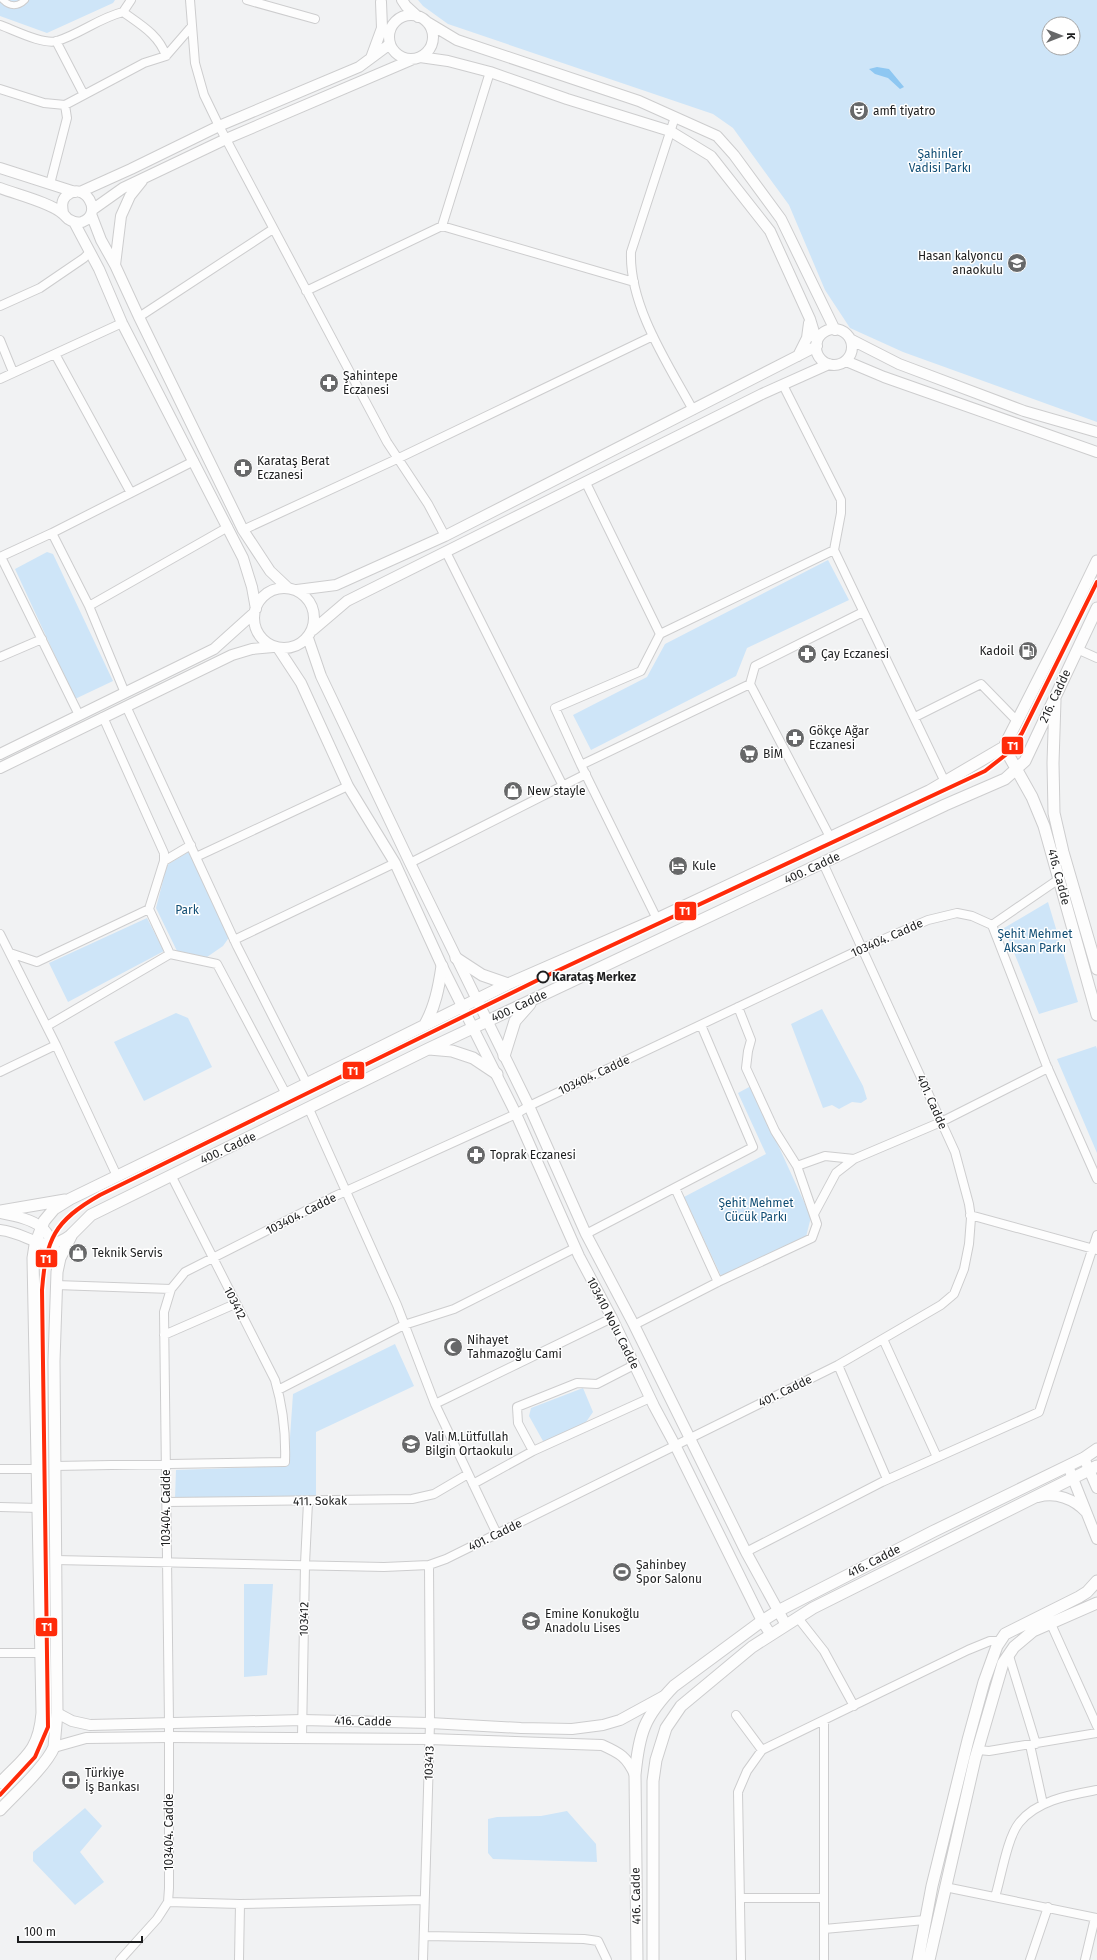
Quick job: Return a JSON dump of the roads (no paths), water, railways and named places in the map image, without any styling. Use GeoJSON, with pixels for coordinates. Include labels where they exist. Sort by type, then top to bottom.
{"type":"FeatureCollection","features":[{"type":"Feature","properties":{"kind":"main road","name":"216. Cadde"},"geometry":{"type":"LineString","coordinates":[[1004,747],[1097,561]]}},
{"type":"Feature","properties":{"kind":"main road","name":"216. Cadde"},"geometry":{"type":"LineString","coordinates":[[1002,781],[1025,761],[1097,608]]}},
{"type":"Feature","properties":{"kind":"main road"},"geometry":{"type":"LineString","coordinates":[[1055,696],[1053,763],[1054,813],[1063,852],[1095,957],[1097,969]]}},
{"type":"Feature","properties":{"kind":"main road","name":"400. Cadde"},"geometry":{"type":"LineString","coordinates":[[0,1783],[33,1750],[41,1731],[42,1653],[33,1258],[36,1242],[42,1226],[54,1209],[70,1199],[508,984],[657,919],[945,782],[1004,747]]}},
{"type":"Feature","properties":{"kind":"main road","name":"416. Cadde"},"geometry":{"type":"LineString","coordinates":[[1004,747],[1032,797],[1044,826],[1097,1015]]}},
{"type":"Feature","properties":{"kind":"main road"},"geometry":{"type":"LineString","coordinates":[[1002,781],[1020,786],[1032,797]]}},
{"type":"Feature","properties":{"kind":"main road","name":"400. Cadde"},"geometry":{"type":"LineString","coordinates":[[57,1272],[60,1258],[72,1234],[91,1215],[428,1049],[945,805],[1002,781]]}},
{"type":"Feature","properties":{"kind":"main road"},"geometry":{"type":"LineString","coordinates":[[456,958],[482,975],[508,984]]}},
{"type":"Feature","properties":{"kind":"main road"},"geometry":{"type":"LineString","coordinates":[[424,1026],[430,1017],[438,992],[442,966]]}},
{"type":"Feature","properties":{"kind":"main road"},"geometry":{"type":"LineString","coordinates":[[504,1056],[515,1020],[536,998]]}},
{"type":"Feature","properties":{"kind":"main road"},"geometry":{"type":"LineString","coordinates":[[428,1049],[452,1052],[473,1058],[496,1074]]}},
{"type":"Feature","properties":{"kind":"main road"},"geometry":{"type":"LineString","coordinates":[[0,1212],[70,1199]]}},
{"type":"Feature","properties":{"kind":"main road"},"geometry":{"type":"LineString","coordinates":[[0,1810],[35,1772],[54,1747],[57,1713],[54,1361],[57,1272]]}},
{"type":"Feature","properties":{"kind":"main road","name":"416. Cadde"},"geometry":{"type":"LineString","coordinates":[[637,1960],[635,1775],[639,1740],[644,1724],[664,1696],[674,1686],[762,1621],[778,1611],[927,1534],[1084,1458],[1097,1449]]}},
{"type":"Feature","properties":{"kind":"main road"},"geometry":{"type":"LineString","coordinates":[[653,1960],[653,1781],[656,1760],[666,1728],[681,1706],[752,1647],[813,1608],[1093,1468]]}},
{"type":"Feature","properties":{"kind":"main road"},"geometry":{"type":"LineString","coordinates":[[918,1960],[968,1740],[984,1682],[1000,1641],[1005,1634],[1079,1597],[1097,1583]]}},
{"type":"Feature","properties":{"kind":"main road"},"geometry":{"type":"LineString","coordinates":[[929,1960],[978,1750],[1003,1663],[1014,1647],[1033,1631],[1097,1603]]}},
{"type":"Feature","properties":{"kind":"street"},"geometry":{"type":"LineString","coordinates":[[3,0],[12,5],[17,5],[25,0]]}},
{"type":"Feature","properties":{"kind":"street"},"geometry":{"type":"LineString","coordinates":[[0,25],[40,40],[56,41],[112,15],[123,12],[131,0]]}},
{"type":"Feature","properties":{"kind":"street"},"geometry":{"type":"LineString","coordinates":[[190,0],[195,63],[204,95],[273,229],[387,442],[428,504],[445,536]]}},
{"type":"Feature","properties":{"kind":"street"},"geometry":{"type":"LineString","coordinates":[[247,0],[315,19]]}},
{"type":"Feature","properties":{"kind":"street"},"geometry":{"type":"LineString","coordinates":[[74,222],[84,221],[91,212],[123,188],[226,139],[428,52],[432,45],[432,29],[406,6],[402,0]]}},
{"type":"Feature","properties":{"kind":"street"},"geometry":{"type":"LineString","coordinates":[[381,1],[392,26]]}},
{"type":"Feature","properties":{"kind":"street"},"geometry":{"type":"LineString","coordinates":[[371,59],[382,28],[381,1]]}},
{"type":"Feature","properties":{"kind":"street"},"geometry":{"type":"LineString","coordinates":[[123,12],[155,36],[163,46],[166,56]]}},
{"type":"Feature","properties":{"kind":"street"},"geometry":{"type":"LineString","coordinates":[[835,330],[781,219],[734,155],[717,136],[639,101],[457,40],[423,20],[408,16],[398,19],[392,26],[389,35],[390,44],[395,52],[402,58],[448,61],[490,72],[568,99],[670,131],[711,156],[770,231],[810,319],[821,359],[829,364],[838,365],[846,361],[852,348],[850,339]]}},
{"type":"Feature","properties":{"kind":"street"},"geometry":{"type":"LineString","coordinates":[[0,89],[44,103],[65,105],[144,63],[166,56],[192,26]]}},
{"type":"Feature","properties":{"kind":"street"},"geometry":{"type":"LineString","coordinates":[[56,41],[84,95]]}},
{"type":"Feature","properties":{"kind":"street"},"geometry":{"type":"LineString","coordinates":[[63,213],[62,204],[64,199],[71,193],[78,192],[131,169],[219,126],[360,67],[390,44]]}},
{"type":"Feature","properties":{"kind":"street"},"geometry":{"type":"LineString","coordinates":[[442,226],[490,72]]}},
{"type":"Feature","properties":{"kind":"street"},"geometry":{"type":"LineString","coordinates":[[50,184],[67,118],[65,105]]}},
{"type":"Feature","properties":{"kind":"street"},"geometry":{"type":"LineString","coordinates":[[675,117],[631,252],[630,268],[653,336],[693,410]]}},
{"type":"Feature","properties":{"kind":"street"},"geometry":{"type":"LineString","coordinates":[[0,168],[89,196],[91,200],[91,212],[101,240],[115,265],[139,318],[243,530],[270,571],[292,589],[305,595],[311,602],[315,616],[310,634],[321,676],[410,863],[529,1106],[586,1234],[634,1325],[746,1552],[786,1625]]}},
{"type":"Feature","properties":{"kind":"street"},"geometry":{"type":"LineString","coordinates":[[115,265],[121,216],[130,196],[144,178]]}},
{"type":"Feature","properties":{"kind":"street"},"geometry":{"type":"LineString","coordinates":[[0,188],[46,205],[63,213],[74,222],[99,269],[122,323],[243,558],[255,611],[254,623],[258,633],[264,641],[275,647]]}},
{"type":"Feature","properties":{"kind":"street"},"geometry":{"type":"LineString","coordinates":[[306,291],[442,226],[634,282]]}},
{"type":"Feature","properties":{"kind":"street"},"geometry":{"type":"LineString","coordinates":[[139,318],[273,229]]}},
{"type":"Feature","properties":{"kind":"street"},"geometry":{"type":"LineString","coordinates":[[0,306],[40,288],[84,258],[90,252]]}},
{"type":"Feature","properties":{"kind":"street"},"geometry":{"type":"LineString","coordinates":[[798,356],[808,338],[810,319]]}},
{"type":"Feature","properties":{"kind":"street"},"geometry":{"type":"LineString","coordinates":[[0,378],[122,323]]}},
{"type":"Feature","properties":{"kind":"street"},"geometry":{"type":"LineString","coordinates":[[0,754],[214,649],[255,611],[263,596],[270,591],[278,588],[292,589],[336,585],[445,536],[798,356],[817,344],[822,334],[835,330],[844,332],[850,339],[899,364],[1024,410],[1097,432]]}},
{"type":"Feature","properties":{"kind":"street"},"geometry":{"type":"LineString","coordinates":[[243,530],[399,458],[653,336]]}},
{"type":"Feature","properties":{"kind":"street"},"geometry":{"type":"LineString","coordinates":[[0,340],[13,372]]}},
{"type":"Feature","properties":{"kind":"street"},"geometry":{"type":"LineString","coordinates":[[55,354],[131,493]]}},
{"type":"Feature","properties":{"kind":"street"},"geometry":{"type":"LineString","coordinates":[[846,361],[884,377],[1097,452]]}},
{"type":"Feature","properties":{"kind":"street"},"geometry":{"type":"LineString","coordinates":[[0,768],[232,655],[252,649],[275,647],[292,648],[300,645],[347,601],[783,385],[829,364]]}},
{"type":"Feature","properties":{"kind":"street"},"geometry":{"type":"LineString","coordinates":[[783,385],[841,500],[841,513],[834,550],[945,782]]}},
{"type":"Feature","properties":{"kind":"street"},"geometry":{"type":"LineString","coordinates":[[79,715],[0,557],[52,533],[194,461]]}},
{"type":"Feature","properties":{"kind":"street"},"geometry":{"type":"LineString","coordinates":[[586,483],[660,634]]}},
{"type":"Feature","properties":{"kind":"street"},"geometry":{"type":"LineString","coordinates":[[89,606],[228,528]]}},
{"type":"Feature","properties":{"kind":"street"},"geometry":{"type":"LineString","coordinates":[[52,533],[89,606],[124,692]]}},
{"type":"Feature","properties":{"kind":"street"},"geometry":{"type":"LineString","coordinates":[[657,919],[581,765],[555,708],[641,671],[660,634],[834,550]]}},
{"type":"Feature","properties":{"kind":"street"},"geometry":{"type":"LineString","coordinates":[[446,552],[562,786]]}},
{"type":"Feature","properties":{"kind":"street"},"geometry":{"type":"LineString","coordinates":[[830,837],[750,684],[755,666],[863,612]]}},
{"type":"Feature","properties":{"kind":"street"},"geometry":{"type":"LineString","coordinates":[[0,657],[42,639]]}},
{"type":"Feature","properties":{"kind":"street","name":"103410 Nolu Cadde"},"geometry":{"type":"LineString","coordinates":[[275,647],[301,683],[348,786],[395,863],[442,966],[516,1114],[575,1248],[612,1318],[650,1398],[675,1445],[762,1621],[771,1635]]}},
{"type":"Feature","properties":{"kind":"street"},"geometry":{"type":"LineString","coordinates":[[1077,649],[1097,658]]}},
{"type":"Feature","properties":{"kind":"street"},"geometry":{"type":"LineString","coordinates":[[581,765],[750,684]]}},
{"type":"Feature","properties":{"kind":"street"},"geometry":{"type":"LineString","coordinates":[[915,717],[981,684],[1017,722]]}},
{"type":"Feature","properties":{"kind":"street"},"geometry":{"type":"LineString","coordinates":[[126,706],[234,940],[307,1084]]}},
{"type":"Feature","properties":{"kind":"street"},"geometry":{"type":"LineString","coordinates":[[103,717],[164,853],[164,861],[149,909],[170,954]]}},
{"type":"Feature","properties":{"kind":"street"},"geometry":{"type":"LineString","coordinates":[[410,863],[586,774]]}},
{"type":"Feature","properties":{"kind":"street"},"geometry":{"type":"LineString","coordinates":[[196,857],[348,786]]}},
{"type":"Feature","properties":{"kind":"street"},"geometry":{"type":"LineString","coordinates":[[164,861],[191,845]]}},
{"type":"Feature","properties":{"kind":"street","name":"401. Cadde"},"geometry":{"type":"LineString","coordinates":[[55,1560],[167,1563],[305,1564],[384,1567],[429,1565],[497,1534],[838,1365],[941,1305],[954,1294],[964,1269],[969,1244],[970,1215],[957,1158],[823,862]]}},
{"type":"Feature","properties":{"kind":"street"},"geometry":{"type":"LineString","coordinates":[[234,940],[395,863]]}},
{"type":"Feature","properties":{"kind":"street"},"geometry":{"type":"LineString","coordinates":[[1059,879],[992,925],[1048,1068],[1097,1179]]}},
{"type":"Feature","properties":{"kind":"street"},"geometry":{"type":"LineString","coordinates":[[10,953],[37,962],[149,909]]}},
{"type":"Feature","properties":{"kind":"street","name":"103404. Cadde"},"geometry":{"type":"LineString","coordinates":[[168,1902],[169,1722],[164,1312],[171,1289],[185,1272],[346,1192],[516,1114],[529,1106],[863,948],[928,920],[957,913],[972,916],[992,925]]}},
{"type":"Feature","properties":{"kind":"street"},"geometry":{"type":"LineString","coordinates":[[0,934],[47,1026],[117,1176]]}},
{"type":"Feature","properties":{"kind":"street"},"geometry":{"type":"LineString","coordinates":[[47,1026],[170,954],[217,964],[286,1094]]}},
{"type":"Feature","properties":{"kind":"street"},"geometry":{"type":"LineString","coordinates":[[634,1325],[718,1282],[812,1238],[818,1224],[797,1166],[775,1131],[746,1068],[748,1051],[752,1040],[738,1007]]}},
{"type":"Feature","properties":{"kind":"street"},"geometry":{"type":"LineString","coordinates":[[586,1234],[753,1147],[701,1024]]}},
{"type":"Feature","properties":{"kind":"street"},"geometry":{"type":"LineString","coordinates":[[0,1072],[56,1045]]}},
{"type":"Feature","properties":{"kind":"street"},"geometry":{"type":"LineString","coordinates":[[814,1214],[836,1173],[854,1159],[941,1122],[1048,1068]]}},
{"type":"Feature","properties":{"kind":"street"},"geometry":{"type":"LineString","coordinates":[[308,1109],[397,1304],[435,1404],[497,1534]]}},
{"type":"Feature","properties":{"kind":"street"},"geometry":{"type":"LineString","coordinates":[[797,1166],[825,1156],[854,1159]]}},
{"type":"Feature","properties":{"kind":"street","name":"103412"},"geometry":{"type":"LineString","coordinates":[[166,1464],[285,1462],[285,1428],[275,1380],[170,1175]]}},
{"type":"Feature","properties":{"kind":"street"},"geometry":{"type":"LineString","coordinates":[[674,1188],[718,1282]]}},
{"type":"Feature","properties":{"kind":"street"},"geometry":{"type":"LineString","coordinates":[[0,1212],[42,1226],[48,1232],[54,1244],[57,1272]]}},
{"type":"Feature","properties":{"kind":"street"},"geometry":{"type":"LineString","coordinates":[[970,1215],[1095,1249]]}},
{"type":"Feature","properties":{"kind":"street"},"geometry":{"type":"LineString","coordinates":[[0,1230],[20,1234],[36,1242],[54,1244],[72,1234]]}},
{"type":"Feature","properties":{"kind":"street"},"geometry":{"type":"LineString","coordinates":[[746,1552],[888,1479],[1039,1412],[1095,1249],[1097,1235]]}},
{"type":"Feature","properties":{"kind":"street"},"geometry":{"type":"LineString","coordinates":[[278,1390],[399,1329],[404,1325],[454,1309],[575,1248]]}},
{"type":"Feature","properties":{"kind":"street"},"geometry":{"type":"LineString","coordinates":[[56,1285],[171,1289]]}},
{"type":"Feature","properties":{"kind":"street"},"geometry":{"type":"LineString","coordinates":[[164,1335],[235,1304]]}},
{"type":"Feature","properties":{"kind":"street"},"geometry":{"type":"LineString","coordinates":[[435,1404],[612,1318]]}},
{"type":"Feature","properties":{"kind":"street"},"geometry":{"type":"LineString","coordinates":[[884,1339],[937,1457]]}},
{"type":"Feature","properties":{"kind":"street"},"geometry":{"type":"LineString","coordinates":[[534,1451],[518,1424],[517,1407],[578,1383],[597,1384],[634,1365]]}},
{"type":"Feature","properties":{"kind":"street"},"geometry":{"type":"LineString","coordinates":[[838,1365],[888,1479]]}},
{"type":"Feature","properties":{"kind":"street"},"geometry":{"type":"LineString","coordinates":[[473,1484],[534,1451],[650,1398]]}},
{"type":"Feature","properties":{"kind":"street"},"geometry":{"type":"LineString","coordinates":[[1084,1458],[1093,1468],[1097,1488]]}},
{"type":"Feature","properties":{"kind":"street"},"geometry":{"type":"LineString","coordinates":[[54,1466],[166,1464]]}},
{"type":"Feature","properties":{"kind":"street"},"geometry":{"type":"LineString","coordinates":[[1068,1466],[1088,1513],[1097,1539]]}},
{"type":"Feature","properties":{"kind":"street"},"geometry":{"type":"LineString","coordinates":[[0,1469],[38,1469]]}},
{"type":"Feature","properties":{"kind":"street","name":"411. Sokak"},"geometry":{"type":"LineString","coordinates":[[166,1502],[308,1502],[412,1499],[434,1494],[468,1474]]}},
{"type":"Feature","properties":{"kind":"street"},"geometry":{"type":"LineString","coordinates":[[1034,1498],[1049,1495],[1064,1497],[1077,1504],[1088,1513]]}},
{"type":"Feature","properties":{"kind":"street","name":"103412"},"geometry":{"type":"LineString","coordinates":[[302,1737],[305,1564],[308,1502]]}},
{"type":"Feature","properties":{"kind":"street"},"geometry":{"type":"LineString","coordinates":[[0,1507],[39,1508]]}},
{"type":"Feature","properties":{"kind":"street"},"geometry":{"type":"LineString","coordinates":[[738,1572],[753,1564]]}},
{"type":"Feature","properties":{"kind":"street","name":"103413"},"geometry":{"type":"LineString","coordinates":[[423,1960],[430,1722],[429,1565]]}},
{"type":"Feature","properties":{"kind":"street"},"geometry":{"type":"LineString","coordinates":[[798,1618],[824,1651],[854,1706]]}},
{"type":"Feature","properties":{"kind":"street"},"geometry":{"type":"LineString","coordinates":[[1051,1624],[1097,1726]]}},
{"type":"Feature","properties":{"kind":"street"},"geometry":{"type":"LineString","coordinates":[[741,1960],[738,1792],[747,1771],[762,1750],[968,1650],[990,1641],[1000,1641]]}},
{"type":"Feature","properties":{"kind":"street"},"geometry":{"type":"LineString","coordinates":[[0,1653],[42,1653]]}},
{"type":"Feature","properties":{"kind":"street"},"geometry":{"type":"LineString","coordinates":[[1009,1656],[1033,1744],[1043,1804]]}},
{"type":"Feature","properties":{"kind":"street","name":"416. Cadde"},"geometry":{"type":"LineString","coordinates":[[57,1713],[72,1721],[90,1725],[302,1720],[430,1722],[521,1728],[587,1728],[620,1720],[664,1696]]}},
{"type":"Feature","properties":{"kind":"street"},"geometry":{"type":"LineString","coordinates":[[736,1715],[762,1750]]}},
{"type":"Feature","properties":{"kind":"street"},"geometry":{"type":"LineString","coordinates":[[824,1721],[824,1960]]}},
{"type":"Feature","properties":{"kind":"street"},"geometry":{"type":"LineString","coordinates":[[978,1750],[989,1752],[1097,1733]]}},
{"type":"Feature","properties":{"kind":"street"},"geometry":{"type":"LineString","coordinates":[[54,1747],[86,1738],[169,1737],[429,1739],[602,1745],[623,1756],[629,1762],[635,1775]]}},
{"type":"Feature","properties":{"kind":"street"},"geometry":{"type":"LineString","coordinates":[[995,1897],[1011,1839],[1018,1824],[1025,1816],[1043,1804],[1097,1790]]}},
{"type":"Feature","properties":{"kind":"street"},"geometry":{"type":"LineString","coordinates":[[945,1888],[1096,1918],[1085,1960]]}},
{"type":"Feature","properties":{"kind":"street"},"geometry":{"type":"LineString","coordinates":[[740,1898],[824,1898]]}},
{"type":"Feature","properties":{"kind":"street"},"geometry":{"type":"LineString","coordinates":[[120,1960],[158,1919],[168,1902],[240,1904],[424,1900]]}},
{"type":"Feature","properties":{"kind":"street"},"geometry":{"type":"LineString","coordinates":[[239,1960],[240,1904]]}},
{"type":"Feature","properties":{"kind":"street"},"geometry":{"type":"LineString","coordinates":[[1030,1960],[1048,1908]]}},
{"type":"Feature","properties":{"kind":"street"},"geometry":{"type":"LineString","coordinates":[[824,1930],[926,1920]]}},
{"type":"Feature","properties":{"kind":"street"},"geometry":{"type":"LineString","coordinates":[[424,1936],[584,1939],[598,1941],[607,1960]]}},
{"type":"Feature","properties":{"kind":"water"},"geometry":{"type":"Polygon","coordinates":[[[877,67],[889,69],[904,87],[900,89],[888,78],[875,74],[869,69],[877,67]]]}},
{"type":"Feature","properties":{"kind":"place","name":"amfi tiyatro"},"geometry":{"type":"Point","coordinates":[859,111]}},
{"type":"Feature","properties":{"kind":"place","name":"Hasan kalyoncu anaokulu"},"geometry":{"type":"Point","coordinates":[1017,263]}},
{"type":"Feature","properties":{"kind":"place","name":"Şahintepe Eczanesi"},"geometry":{"type":"Point","coordinates":[329,383]}},
{"type":"Feature","properties":{"kind":"place","name":"Karataş Berat Eczanesi"},"geometry":{"type":"Point","coordinates":[243,468]}},
{"type":"Feature","properties":{"kind":"place","name":"Kadoil"},"geometry":{"type":"Point","coordinates":[1028,651]}},
{"type":"Feature","properties":{"kind":"place","name":"Çay Eczanesi"},"geometry":{"type":"Point","coordinates":[807,654]}},
{"type":"Feature","properties":{"kind":"place","name":"Gökçe Ağar Eczanesi"},"geometry":{"type":"Point","coordinates":[795,738]}},
{"type":"Feature","properties":{"kind":"place","name":"BİM"},"geometry":{"type":"Point","coordinates":[749,754]}},
{"type":"Feature","properties":{"kind":"place","name":"New stayle"},"geometry":{"type":"Point","coordinates":[513,791]}},
{"type":"Feature","properties":{"kind":"place","name":"Kule"},"geometry":{"type":"Point","coordinates":[678,866]}},
{"type":"Feature","properties":{"kind":"place","name":"Karataş Merkez"},"geometry":{"type":"Point","coordinates":[543,977]}},
{"type":"Feature","properties":{"kind":"place","name":"Toprak Eczanesi"},"geometry":{"type":"Point","coordinates":[476,1155]}},
{"type":"Feature","properties":{"kind":"place","name":"Teknik Servis"},"geometry":{"type":"Point","coordinates":[78,1253]}},
{"type":"Feature","properties":{"kind":"place","name":"Nihayet Tahmazoğlu Cami"},"geometry":{"type":"Point","coordinates":[453,1347]}},
{"type":"Feature","properties":{"kind":"place","name":"Vali M.Lütfullah Bilgin Ortaokulu"},"geometry":{"type":"Point","coordinates":[411,1444]}},
{"type":"Feature","properties":{"kind":"place","name":"Şahinbey Spor Salonu"},"geometry":{"type":"Point","coordinates":[622,1572]}},
{"type":"Feature","properties":{"kind":"place","name":"Emine Konukoğlu Anadolu Lises"},"geometry":{"type":"Point","coordinates":[531,1621]}},
{"type":"Feature","properties":{"kind":"place","name":"Türkiye İş Bankası"},"geometry":{"type":"Point","coordinates":[71,1780]}},
{"type":"Feature","properties":{"kind":"park label","name":"Şahinler Vadisi Parkı"},"geometry":{"type":"Point","coordinates":[940,161]}},
{"type":"Feature","properties":{"kind":"park label","name":"Park"},"geometry":{"type":"Point","coordinates":[187,910]}},
{"type":"Feature","properties":{"kind":"park label","name":"Şehit Mehmet Aksan Parkı"},"geometry":{"type":"Point","coordinates":[1035,941]}},
{"type":"Feature","properties":{"kind":"park label","name":"Şehit Mehmet Cücük Parkı"},"geometry":{"type":"Point","coordinates":[756,1210]}}]}
